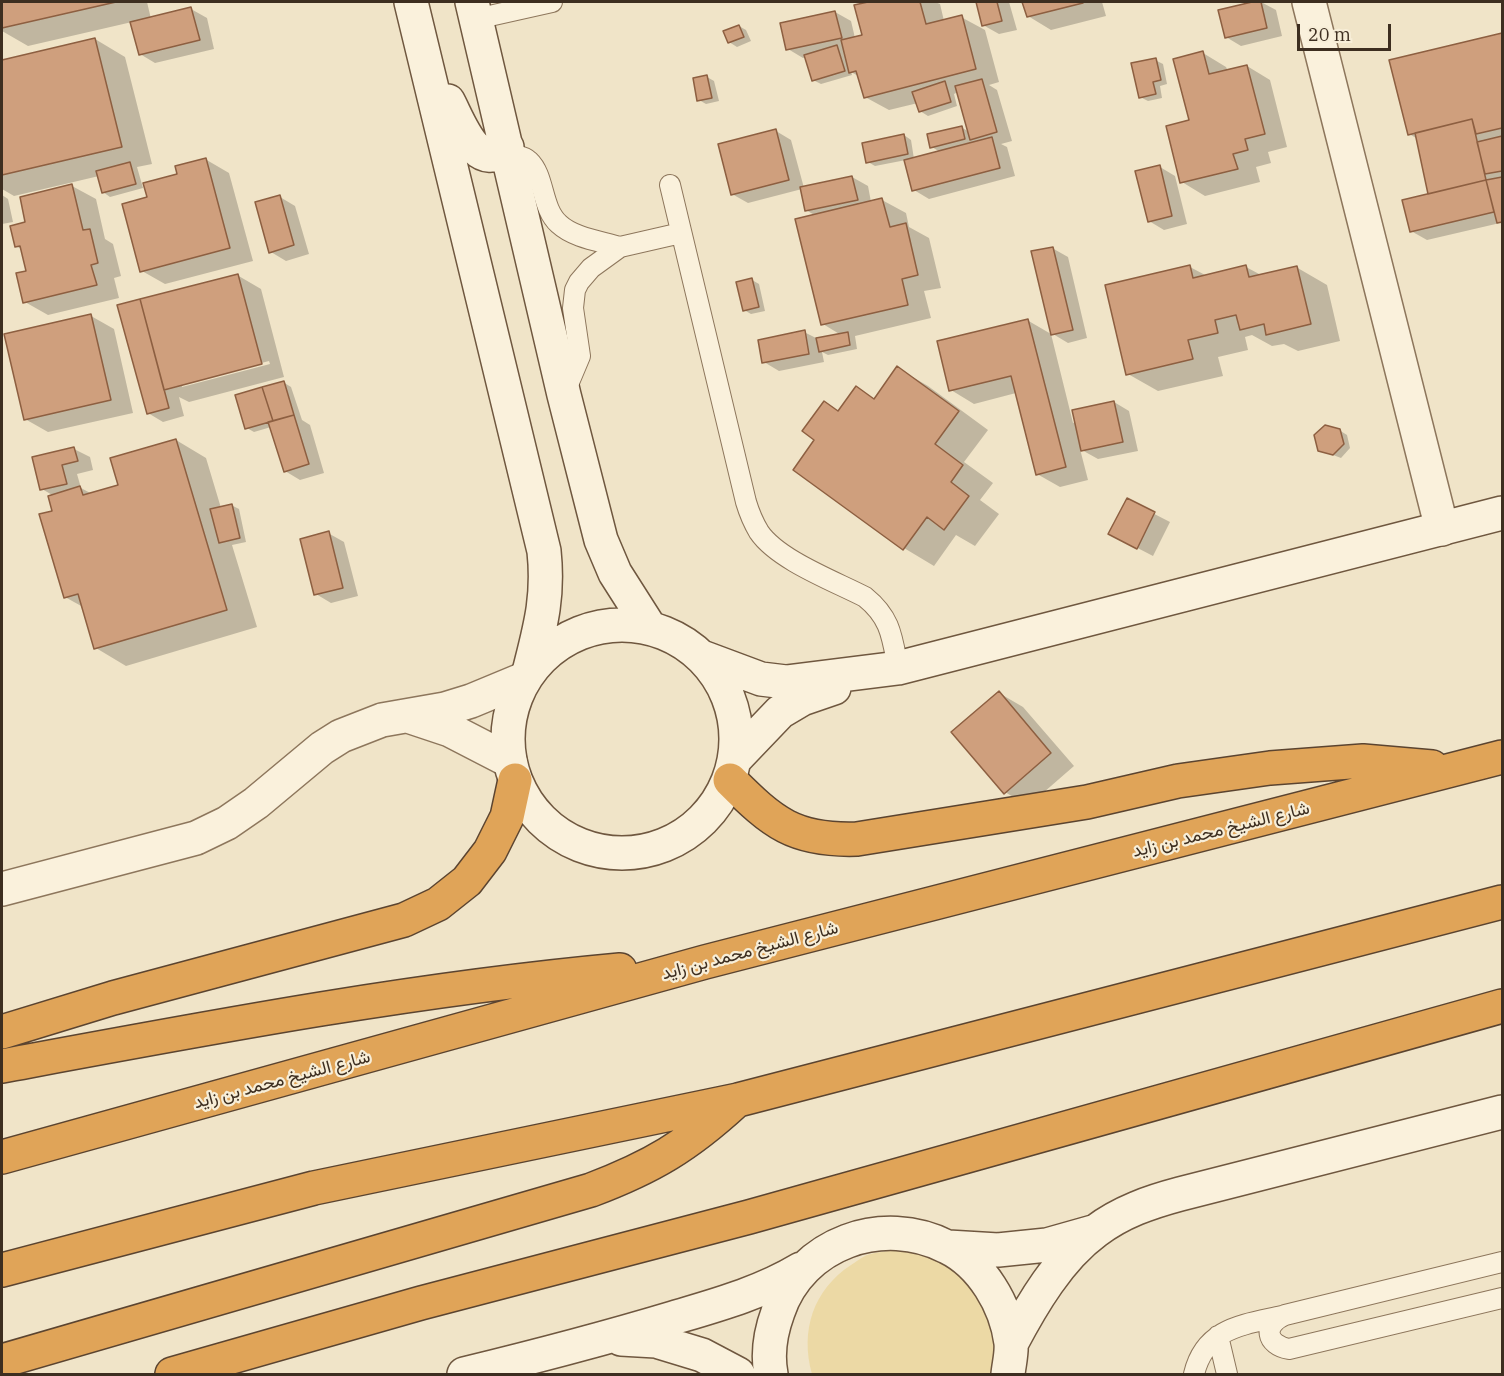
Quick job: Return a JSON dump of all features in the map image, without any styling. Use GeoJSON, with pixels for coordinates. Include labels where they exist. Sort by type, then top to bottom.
{"type":"FeatureCollection","features":[{"type":"Feature","properties":{"kind":"highway","name":"شارع الشيخ محمد بن زايد"},"geometry":{"type":"LineString","coordinates":[[2,1157],[705,962],[1503,757]]}},
{"type":"Feature","properties":{"kind":"highway"},"geometry":{"type":"LineString","coordinates":[[733,769],[761,810],[784,827],[807,836],[832,840],[857,839],[1087,802],[1178,781],[1270,768],[1363,761],[1458,769]]}},
{"type":"Feature","properties":{"kind":"highway"},"geometry":{"type":"LineString","coordinates":[[2,1032],[124,995],[404,920],[438,904],[467,880],[490,851],[507,817],[512,771]]}},
{"type":"Feature","properties":{"kind":"highway"},"geometry":{"type":"LineString","coordinates":[[2,1270],[314,1188],[738,1100],[1503,902]]}},
{"type":"Feature","properties":{"kind":"highway"},"geometry":{"type":"LineString","coordinates":[[2,1066],[365,1001],[535,978],[705,962]]}},
{"type":"Feature","properties":{"kind":"highway"},"geometry":{"type":"LineString","coordinates":[[172,1374],[421,1303],[749,1217],[1503,1006]]}},
{"type":"Feature","properties":{"kind":"highway"},"geometry":{"type":"LineString","coordinates":[[2,1361],[591,1190],[632,1174],[670,1154],[705,1129],[738,1100]]}},
{"type":"Feature","properties":{"kind":"main road"},"geometry":{"type":"LineString","coordinates":[[411,2],[544,551],[546,597],[543,617],[526,676],[509,719],[508,740],[512,771],[532,810],[558,834],[589,849],[623,854],[657,849],[688,834],[714,810],[733,769],[768,722],[790,705],[891,669],[1503,513]]}},
{"type":"Feature","properties":{"kind":"main road"},"geometry":{"type":"LineString","coordinates":[[1309,2],[1442,529]]}},
{"type":"Feature","properties":{"kind":"main road"},"geometry":{"type":"LineString","coordinates":[[474,10],[564,395],[607,556],[650,628]]}},
{"type":"Feature","properties":{"kind":"main road"},"geometry":{"type":"LineString","coordinates":[[423,51],[474,149],[492,155],[507,150]]}},
{"type":"Feature","properties":{"kind":"main road"},"geometry":{"type":"LineString","coordinates":[[2,889],[196,838],[227,823],[256,803],[305,762],[341,736],[382,720],[471,702],[526,676],[547,652],[570,637],[595,628],[623,624],[650,628],[678,639],[702,657],[748,675],[773,681],[800,681],[891,669]]}},
{"type":"Feature","properties":{"kind":"main road"},"geometry":{"type":"LineString","coordinates":[[702,657],[724,686],[736,721],[733,769]]}},
{"type":"Feature","properties":{"kind":"main road"},"geometry":{"type":"LineString","coordinates":[[409,716],[450,730],[512,771]]}},
{"type":"Feature","properties":{"kind":"main road"},"geometry":{"type":"LineString","coordinates":[[1010,1359],[1040,1293],[1061,1265],[1095,1231],[1121,1215],[1150,1202],[1503,1112]]}},
{"type":"Feature","properties":{"kind":"main road"},"geometry":{"type":"LineString","coordinates":[[464,1374],[608,1338],[755,1293],[782,1280],[838,1243],[874,1233],[912,1234],[948,1247],[998,1250],[1047,1245],[1095,1231]]}},
{"type":"Feature","properties":{"kind":"main road"},"geometry":{"type":"LineString","coordinates":[[948,1247],[980,1272],[1001,1306],[1010,1359]]}},
{"type":"Feature","properties":{"kind":"main road"},"geometry":{"type":"LineString","coordinates":[[771,1374],[770,1332],[783,1295],[807,1264]]}},
{"type":"Feature","properties":{"kind":"main road"},"geometry":{"type":"LineString","coordinates":[[608,1338],[656,1341],[702,1355],[738,1374]]}},
{"type":"Feature","properties":{"kind":"lane"},"geometry":{"type":"LineString","coordinates":[[474,10],[552,2]]}},
{"type":"Feature","properties":{"kind":"lane"},"geometry":{"type":"LineString","coordinates":[[507,150],[524,157],[532,164],[549,211],[560,225],[577,235],[620,247]]}},
{"type":"Feature","properties":{"kind":"lane"},"geometry":{"type":"LineString","coordinates":[[670,185],[746,502],[752,518],[760,533],[786,556],[873,603],[891,630],[891,669]]}},
{"type":"Feature","properties":{"kind":"lane"},"geometry":{"type":"LineString","coordinates":[[564,395],[580,356],[573,308],[575,290],[584,275],[620,247],[681,232]]}},
{"type":"Feature","properties":{"kind":"lane"},"geometry":{"type":"LineString","coordinates":[[1194,1374],[1197,1362],[1206,1348],[1218,1336],[1230,1329],[1503,1262]]}},
{"type":"Feature","properties":{"kind":"lane"},"geometry":{"type":"LineString","coordinates":[[1285,1316],[1275,1320],[1269,1329],[1271,1340],[1279,1347],[1289,1349],[1503,1298]]}},
{"type":"Feature","properties":{"kind":"lane"},"geometry":{"type":"LineString","coordinates":[[1218,1336],[1227,1374]]}},
{"type":"Feature","properties":{"kind":"sand"},"geometry":{"type":"Polygon","coordinates":[[[899,1249],[951,1259],[993,1306],[997,1374],[812,1374],[809,1358],[809,1327],[819,1299],[827,1287],[838,1275],[865,1256],[899,1249]]]}},
{"type":"Feature","properties":{"kind":"building"},"geometry":{"type":"Polygon","coordinates":[[[2,2],[116,2],[2,28],[2,2]]]}},
{"type":"Feature","properties":{"kind":"building"},"geometry":{"type":"Polygon","coordinates":[[[868,2],[920,2],[926,24],[962,15],[976,69],[864,98],[856,71],[849,73],[841,40],[862,35],[854,5],[868,2]]]}},
{"type":"Feature","properties":{"kind":"building"},"geometry":{"type":"Polygon","coordinates":[[[976,2],[997,2],[1002,21],[982,26],[976,2]]]}},
{"type":"Feature","properties":{"kind":"building"},"geometry":{"type":"Polygon","coordinates":[[[1022,2],[1083,2],[1083,3],[1027,17],[1022,2]]]}},
{"type":"Feature","properties":{"kind":"building"},"geometry":{"type":"Polygon","coordinates":[[[1261,2],[1267,28],[1225,38],[1218,10],[1261,2]]]}},
{"type":"Feature","properties":{"kind":"building"},"geometry":{"type":"Polygon","coordinates":[[[191,7],[200,40],[139,55],[130,22],[191,7]]]}},
{"type":"Feature","properties":{"kind":"building"},"geometry":{"type":"Polygon","coordinates":[[[835,11],[842,38],[786,50],[780,23],[835,11]]]}},
{"type":"Feature","properties":{"kind":"building"},"geometry":{"type":"Polygon","coordinates":[[[739,25],[744,37],[728,43],[723,31],[739,25]]]}},
{"type":"Feature","properties":{"kind":"building"},"geometry":{"type":"Polygon","coordinates":[[[1502,33],[1502,128],[1476,134],[1472,119],[1408,135],[1389,60],[1502,33]]]}},
{"type":"Feature","properties":{"kind":"building"},"geometry":{"type":"Polygon","coordinates":[[[95,38],[122,147],[2,175],[2,60],[95,38]]]}},
{"type":"Feature","properties":{"kind":"building"},"geometry":{"type":"Polygon","coordinates":[[[837,45],[845,71],[812,81],[804,55],[837,45]]]}},
{"type":"Feature","properties":{"kind":"building"},"geometry":{"type":"Polygon","coordinates":[[[1203,51],[1209,74],[1247,65],[1265,134],[1245,139],[1248,150],[1233,154],[1238,169],[1180,183],[1166,126],[1189,120],[1173,59],[1203,51]]]}},
{"type":"Feature","properties":{"kind":"building"},"geometry":{"type":"Polygon","coordinates":[[[1156,58],[1161,80],[1153,82],[1156,94],[1139,98],[1131,63],[1156,58]]]}},
{"type":"Feature","properties":{"kind":"building"},"geometry":{"type":"Polygon","coordinates":[[[707,75],[712,98],[697,101],[693,78],[707,75]]]}},
{"type":"Feature","properties":{"kind":"building"},"geometry":{"type":"Polygon","coordinates":[[[982,79],[997,132],[970,140],[955,86],[982,79]]]}},
{"type":"Feature","properties":{"kind":"building"},"geometry":{"type":"Polygon","coordinates":[[[945,81],[951,102],[919,112],[912,92],[945,81]]]}},
{"type":"Feature","properties":{"kind":"building"},"geometry":{"type":"Polygon","coordinates":[[[1472,119],[1486,180],[1428,194],[1415,133],[1472,119]]]}},
{"type":"Feature","properties":{"kind":"building"},"geometry":{"type":"Polygon","coordinates":[[[962,126],[965,139],[930,148],[927,134],[962,126]]]}},
{"type":"Feature","properties":{"kind":"building"},"geometry":{"type":"Polygon","coordinates":[[[776,129],[789,180],[731,195],[718,144],[776,129]]]}},
{"type":"Feature","properties":{"kind":"building"},"geometry":{"type":"Polygon","coordinates":[[[904,134],[908,154],[866,163],[862,143],[904,134]]]}},
{"type":"Feature","properties":{"kind":"building"},"geometry":{"type":"Polygon","coordinates":[[[1502,136],[1502,171],[1485,174],[1477,142],[1502,136]]]}},
{"type":"Feature","properties":{"kind":"building"},"geometry":{"type":"Polygon","coordinates":[[[992,137],[1000,168],[912,191],[904,160],[992,137]]]}},
{"type":"Feature","properties":{"kind":"building"},"geometry":{"type":"Polygon","coordinates":[[[206,158],[230,248],[140,272],[122,204],[147,197],[143,183],[177,174],[175,166],[206,158]]]}},
{"type":"Feature","properties":{"kind":"building"},"geometry":{"type":"Polygon","coordinates":[[[130,162],[136,184],[102,193],[96,171],[130,162]]]}},
{"type":"Feature","properties":{"kind":"building"},"geometry":{"type":"Polygon","coordinates":[[[1160,165],[1172,216],[1148,222],[1135,171],[1160,165]]]}},
{"type":"Feature","properties":{"kind":"building"},"geometry":{"type":"Polygon","coordinates":[[[852,176],[858,200],[805,211],[800,187],[852,176]]]}},
{"type":"Feature","properties":{"kind":"building"},"geometry":{"type":"Polygon","coordinates":[[[1502,177],[1502,222],[1497,223],[1486,180],[1502,177]]]}},
{"type":"Feature","properties":{"kind":"building"},"geometry":{"type":"Polygon","coordinates":[[[1486,180],[1494,212],[1410,232],[1402,200],[1486,180]]]}},
{"type":"Feature","properties":{"kind":"building"},"geometry":{"type":"Polygon","coordinates":[[[72,184],[83,230],[90,229],[98,263],[91,265],[97,285],[23,303],[16,273],[26,271],[20,246],[15,247],[10,226],[25,222],[20,197],[72,184]]]}},
{"type":"Feature","properties":{"kind":"building"},"geometry":{"type":"Polygon","coordinates":[[[280,195],[294,245],[269,253],[255,202],[280,195]]]}},
{"type":"Feature","properties":{"kind":"building"},"geometry":{"type":"Polygon","coordinates":[[[882,198],[890,227],[906,223],[918,275],[902,279],[908,305],[821,325],[795,219],[882,198]]]}},
{"type":"Feature","properties":{"kind":"building"},"geometry":{"type":"Polygon","coordinates":[[[1053,247],[1073,330],[1051,335],[1031,251],[1053,247]]]}},
{"type":"Feature","properties":{"kind":"building"},"geometry":{"type":"Polygon","coordinates":[[[1190,265],[1193,278],[1246,265],[1249,277],[1297,266],[1311,324],[1266,335],[1264,324],[1240,330],[1236,315],[1215,320],[1218,333],[1188,340],[1193,359],[1126,375],[1105,285],[1190,265]]]}},
{"type":"Feature","properties":{"kind":"building"},"geometry":{"type":"Polygon","coordinates":[[[238,274],[262,364],[164,390],[140,299],[238,274]]]}},
{"type":"Feature","properties":{"kind":"building"},"geometry":{"type":"Polygon","coordinates":[[[752,278],[759,307],[743,311],[736,282],[752,278]]]}},
{"type":"Feature","properties":{"kind":"building"},"geometry":{"type":"Polygon","coordinates":[[[140,299],[169,408],[147,414],[117,305],[140,299]]]}},
{"type":"Feature","properties":{"kind":"building"},"geometry":{"type":"Polygon","coordinates":[[[91,314],[111,400],[24,420],[4,334],[91,314]]]}},
{"type":"Feature","properties":{"kind":"building"},"geometry":{"type":"Polygon","coordinates":[[[1028,319],[1066,467],[1036,475],[1011,376],[949,391],[937,341],[1028,319]]]}},
{"type":"Feature","properties":{"kind":"building"},"geometry":{"type":"Polygon","coordinates":[[[805,330],[809,354],[762,363],[758,340],[805,330]]]}},
{"type":"Feature","properties":{"kind":"building"},"geometry":{"type":"Polygon","coordinates":[[[848,332],[850,345],[819,352],[816,338],[848,332]]]}},
{"type":"Feature","properties":{"kind":"building"},"geometry":{"type":"Polygon","coordinates":[[[897,366],[959,411],[935,444],[963,465],[951,482],[969,496],[944,530],[927,517],[903,550],[793,470],[814,440],[802,431],[824,401],[838,411],[856,386],[874,399],[897,366]]]}},
{"type":"Feature","properties":{"kind":"building"},"geometry":{"type":"Polygon","coordinates":[[[284,381],[294,415],[273,421],[262,387],[284,381]]]}},
{"type":"Feature","properties":{"kind":"building"},"geometry":{"type":"Polygon","coordinates":[[[262,387],[273,421],[245,429],[235,395],[262,387]]]}},
{"type":"Feature","properties":{"kind":"building"},"geometry":{"type":"Polygon","coordinates":[[[1114,401],[1123,442],[1081,451],[1072,410],[1114,401]]]}},
{"type":"Feature","properties":{"kind":"building"},"geometry":{"type":"Polygon","coordinates":[[[294,415],[309,464],[284,472],[268,422],[294,415]]]}},
{"type":"Feature","properties":{"kind":"building"},"geometry":{"type":"Polygon","coordinates":[[[1325,425],[1340,429],[1344,444],[1333,455],[1318,451],[1314,435],[1325,425]]]}},
{"type":"Feature","properties":{"kind":"building"},"geometry":{"type":"Polygon","coordinates":[[[176,439],[227,610],[94,649],[78,594],[64,598],[39,514],[52,511],[48,496],[80,486],[83,495],[118,485],[110,458],[176,439]]]}},
{"type":"Feature","properties":{"kind":"building"},"geometry":{"type":"Polygon","coordinates":[[[74,447],[78,461],[62,465],[67,484],[40,490],[32,457],[74,447]]]}},
{"type":"Feature","properties":{"kind":"building"},"geometry":{"type":"Polygon","coordinates":[[[1127,498],[1155,512],[1137,549],[1108,534],[1127,498]]]}},
{"type":"Feature","properties":{"kind":"building"},"geometry":{"type":"Polygon","coordinates":[[[232,504],[240,538],[219,543],[210,509],[232,504]]]}},
{"type":"Feature","properties":{"kind":"building"},"geometry":{"type":"Polygon","coordinates":[[[329,531],[343,588],[314,595],[300,539],[329,531]]]}},
{"type":"Feature","properties":{"kind":"building"},"geometry":{"type":"Polygon","coordinates":[[[999,691],[1051,753],[1004,794],[951,732],[999,691]]]}}]}
